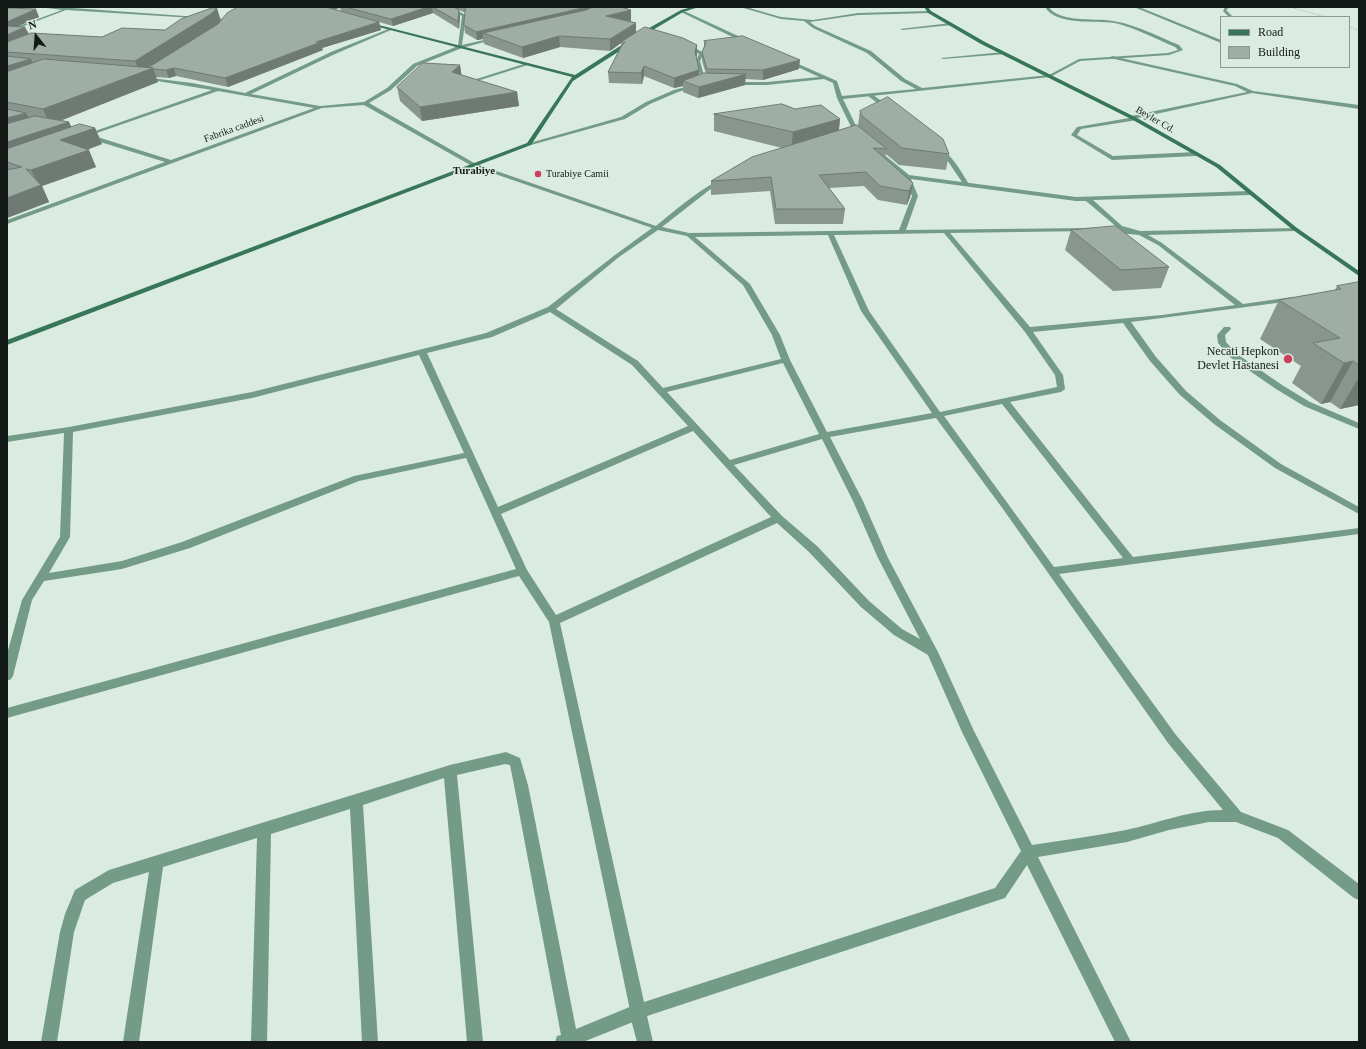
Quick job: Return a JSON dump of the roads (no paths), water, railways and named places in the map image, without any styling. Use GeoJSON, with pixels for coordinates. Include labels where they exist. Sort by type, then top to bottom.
{"type":"FeatureCollection","features":[{"type":"Feature","properties":{"kind":"street"},"geometry":{"type":"LineString","coordinates":[[41,7],[225,19],[232,16]]}},
{"type":"Feature","properties":{"kind":"street"},"geometry":{"type":"LineString","coordinates":[[446,7],[464,15],[460,47]]}},
{"type":"Feature","properties":{"kind":"street"},"geometry":{"type":"LineString","coordinates":[[529,144],[571,80],[644,33],[686,9],[697,7]]}},
{"type":"Feature","properties":{"kind":"street"},"geometry":{"type":"LineString","coordinates":[[742,7],[781,18],[806,21],[858,14],[928,9]]}},
{"type":"Feature","properties":{"kind":"street"},"geometry":{"type":"LineString","coordinates":[[840,98],[1050,76],[1079,60],[1169,54],[1181,50],[1177,46],[1129,26],[1114,22],[1063,18],[1055,15],[1047,7]]}},
{"type":"Feature","properties":{"kind":"street"},"geometry":{"type":"LineString","coordinates":[[1136,7],[1220,42]]}},
{"type":"Feature","properties":{"kind":"street"},"geometry":{"type":"LineString","coordinates":[[1228,7],[1224,10],[1230,16]]}},
{"type":"Feature","properties":{"kind":"street"},"geometry":{"type":"LineString","coordinates":[[7,32],[69,8]]}},
{"type":"Feature","properties":{"kind":"street"},"geometry":{"type":"LineString","coordinates":[[686,9],[751,44]]}},
{"type":"Feature","properties":{"kind":"street","name":"Beyler Cd."},"geometry":{"type":"LineString","coordinates":[[928,9],[951,24],[1004,53],[1134,118],[1218,166],[1295,229],[1359,274]]}},
{"type":"Feature","properties":{"kind":"street"},"geometry":{"type":"LineString","coordinates":[[223,25],[227,20],[225,19]]}},
{"type":"Feature","properties":{"kind":"street"},"geometry":{"type":"LineString","coordinates":[[360,21],[576,77]]}},
{"type":"Feature","properties":{"kind":"street"},"geometry":{"type":"LineString","coordinates":[[806,21],[814,27],[869,52],[903,80],[921,89]]}},
{"type":"Feature","properties":{"kind":"street"},"geometry":{"type":"LineString","coordinates":[[902,29],[951,24]]}},
{"type":"Feature","properties":{"kind":"street"},"geometry":{"type":"LineString","coordinates":[[246,95],[333,52],[389,29]]}},
{"type":"Feature","properties":{"kind":"street"},"geometry":{"type":"LineString","coordinates":[[644,33],[651,35]]}},
{"type":"Feature","properties":{"kind":"street","name":"Fabrika caddesi"},"geometry":{"type":"LineString","coordinates":[[7,222],[320,107],[365,103],[389,89],[415,65],[460,47],[504,37]]}},
{"type":"Feature","properties":{"kind":"street"},"geometry":{"type":"LineString","coordinates":[[7,343],[529,144],[622,118],[648,103],[676,90],[707,82],[698,61],[702,53],[679,43]]}},
{"type":"Feature","properties":{"kind":"street"},"geometry":{"type":"LineString","coordinates":[[943,58],[1004,53]]}},
{"type":"Feature","properties":{"kind":"street"},"geometry":{"type":"LineString","coordinates":[[1112,57],[1237,85],[1252,92],[1359,107]]}},
{"type":"Feature","properties":{"kind":"street"},"geometry":{"type":"LineString","coordinates":[[784,58],[835,82],[840,98],[860,136],[842,138]]}},
{"type":"Feature","properties":{"kind":"street"},"geometry":{"type":"LineString","coordinates":[[469,82],[529,64]]}},
{"type":"Feature","properties":{"kind":"street"},"geometry":{"type":"LineString","coordinates":[[148,74],[142,78],[192,84],[246,95],[320,107]]}},
{"type":"Feature","properties":{"kind":"street"},"geometry":{"type":"LineString","coordinates":[[726,82],[755,83],[814,80],[825,77]]}},
{"type":"Feature","properties":{"kind":"street"},"geometry":{"type":"LineString","coordinates":[[86,136],[218,89]]}},
{"type":"Feature","properties":{"kind":"street"},"geometry":{"type":"LineString","coordinates":[[1196,154],[1112,158],[1074,135],[1079,128],[1134,118],[1252,92]]}},
{"type":"Feature","properties":{"kind":"street"},"geometry":{"type":"LineString","coordinates":[[870,95],[895,114]]}},
{"type":"Feature","properties":{"kind":"street"},"geometry":{"type":"LineString","coordinates":[[365,103],[474,165],[657,228],[689,235],[1094,229]]}},
{"type":"Feature","properties":{"kind":"street"},"geometry":{"type":"LineString","coordinates":[[79,136],[86,136],[171,162]]}},
{"type":"Feature","properties":{"kind":"street"},"geometry":{"type":"LineString","coordinates":[[868,143],[907,177],[915,196],[902,232]]}},
{"type":"Feature","properties":{"kind":"street"},"geometry":{"type":"LineString","coordinates":[[932,143],[947,156],[966,184]]}},
{"type":"Feature","properties":{"kind":"street"},"geometry":{"type":"LineString","coordinates":[[7,440],[69,430],[252,395],[489,334],[551,309],[617,256],[657,228],[710,187],[731,176]]}},
{"type":"Feature","properties":{"kind":"street"},"geometry":{"type":"LineString","coordinates":[[907,177],[1076,199],[1250,193]]}},
{"type":"Feature","properties":{"kind":"street"},"geometry":{"type":"LineString","coordinates":[[1087,198],[1120,227],[1140,234],[1160,244],[1241,306]]}},
{"type":"Feature","properties":{"kind":"street"},"geometry":{"type":"LineString","coordinates":[[1102,230],[1140,234],[1295,229]]}},
{"type":"Feature","properties":{"kind":"street"},"geometry":{"type":"LineString","coordinates":[[728,464],[824,435],[938,415],[1061,390],[1059,375],[1028,330],[946,232]]}},
{"type":"Feature","properties":{"kind":"street"},"geometry":{"type":"LineString","coordinates":[[830,233],[865,311],[938,415],[1006,507],[1172,739],[1236,816]]}},
{"type":"Feature","properties":{"kind":"street"},"geometry":{"type":"LineString","coordinates":[[689,235],[746,284],[776,335],[786,360],[858,501],[883,558],[932,652],[968,732],[1123,1042]]}},
{"type":"Feature","properties":{"kind":"street"},"geometry":{"type":"LineString","coordinates":[[1028,330],[1125,320],[1304,297]]}},
{"type":"Feature","properties":{"kind":"street"},"geometry":{"type":"LineString","coordinates":[[551,309],[635,363],[778,518],[813,549],[865,604],[898,632],[932,652]]}},
{"type":"Feature","properties":{"kind":"street"},"geometry":{"type":"LineString","coordinates":[[1125,320],[1153,359],[1183,393],[1217,422],[1278,466],[1359,511]]}},
{"type":"Feature","properties":{"kind":"street"},"geometry":{"type":"LineString","coordinates":[[1227,329],[1221,335],[1222,343],[1234,356],[1307,404],[1359,426]]}},
{"type":"Feature","properties":{"kind":"street"},"geometry":{"type":"LineString","coordinates":[[422,352],[522,571],[554,621],[644,1042]]}},
{"type":"Feature","properties":{"kind":"street"},"geometry":{"type":"LineString","coordinates":[[661,391],[786,360]]}},
{"type":"Feature","properties":{"kind":"street"},"geometry":{"type":"LineString","coordinates":[[1004,401],[1130,560]]}},
{"type":"Feature","properties":{"kind":"street"},"geometry":{"type":"LineString","coordinates":[[496,512],[694,427]]}},
{"type":"Feature","properties":{"kind":"street"},"geometry":{"type":"LineString","coordinates":[[7,676],[27,600],[65,537],[69,430]]}},
{"type":"Feature","properties":{"kind":"street"},"geometry":{"type":"LineString","coordinates":[[40,578],[122,565],[186,545],[357,478],[469,455]]}},
{"type":"Feature","properties":{"kind":"street"},"geometry":{"type":"LineString","coordinates":[[554,621],[778,518]]}},
{"type":"Feature","properties":{"kind":"street"},"geometry":{"type":"LineString","coordinates":[[1051,571],[1359,531]]}},
{"type":"Feature","properties":{"kind":"street"},"geometry":{"type":"LineString","coordinates":[[7,712],[522,571]]}},
{"type":"Feature","properties":{"kind":"street"},"geometry":{"type":"LineString","coordinates":[[49,1042],[67,932],[80,895],[109,877],[450,771],[506,758],[515,762],[521,785],[567,1041],[637,1012],[1000,892],[1028,852],[1127,836],[1169,824],[1208,816],[1236,816],[1283,834],[1359,893]]}},
{"type":"Feature","properties":{"kind":"street"},"geometry":{"type":"LineString","coordinates":[[450,771],[476,1042]]}},
{"type":"Feature","properties":{"kind":"street"},"geometry":{"type":"LineString","coordinates":[[356,801],[370,1042]]}},
{"type":"Feature","properties":{"kind":"street"},"geometry":{"type":"LineString","coordinates":[[259,1042],[264,830]]}},
{"type":"Feature","properties":{"kind":"street"},"geometry":{"type":"LineString","coordinates":[[131,1042],[157,863]]}},
{"type":"Feature","properties":{"kind":"place","name":"Turabiye Camii"},"geometry":{"type":"Point","coordinates":[538,174]}},
{"type":"Feature","properties":{"kind":"place","name":"Necati Hepkon Devlet Hastanesi"},"geometry":{"type":"Point","coordinates":[1288,359]}},
{"type":"Feature","properties":{"kind":"district","name":"Turabiye"},"geometry":{"type":"Point","coordinates":[474,171]}}]}
